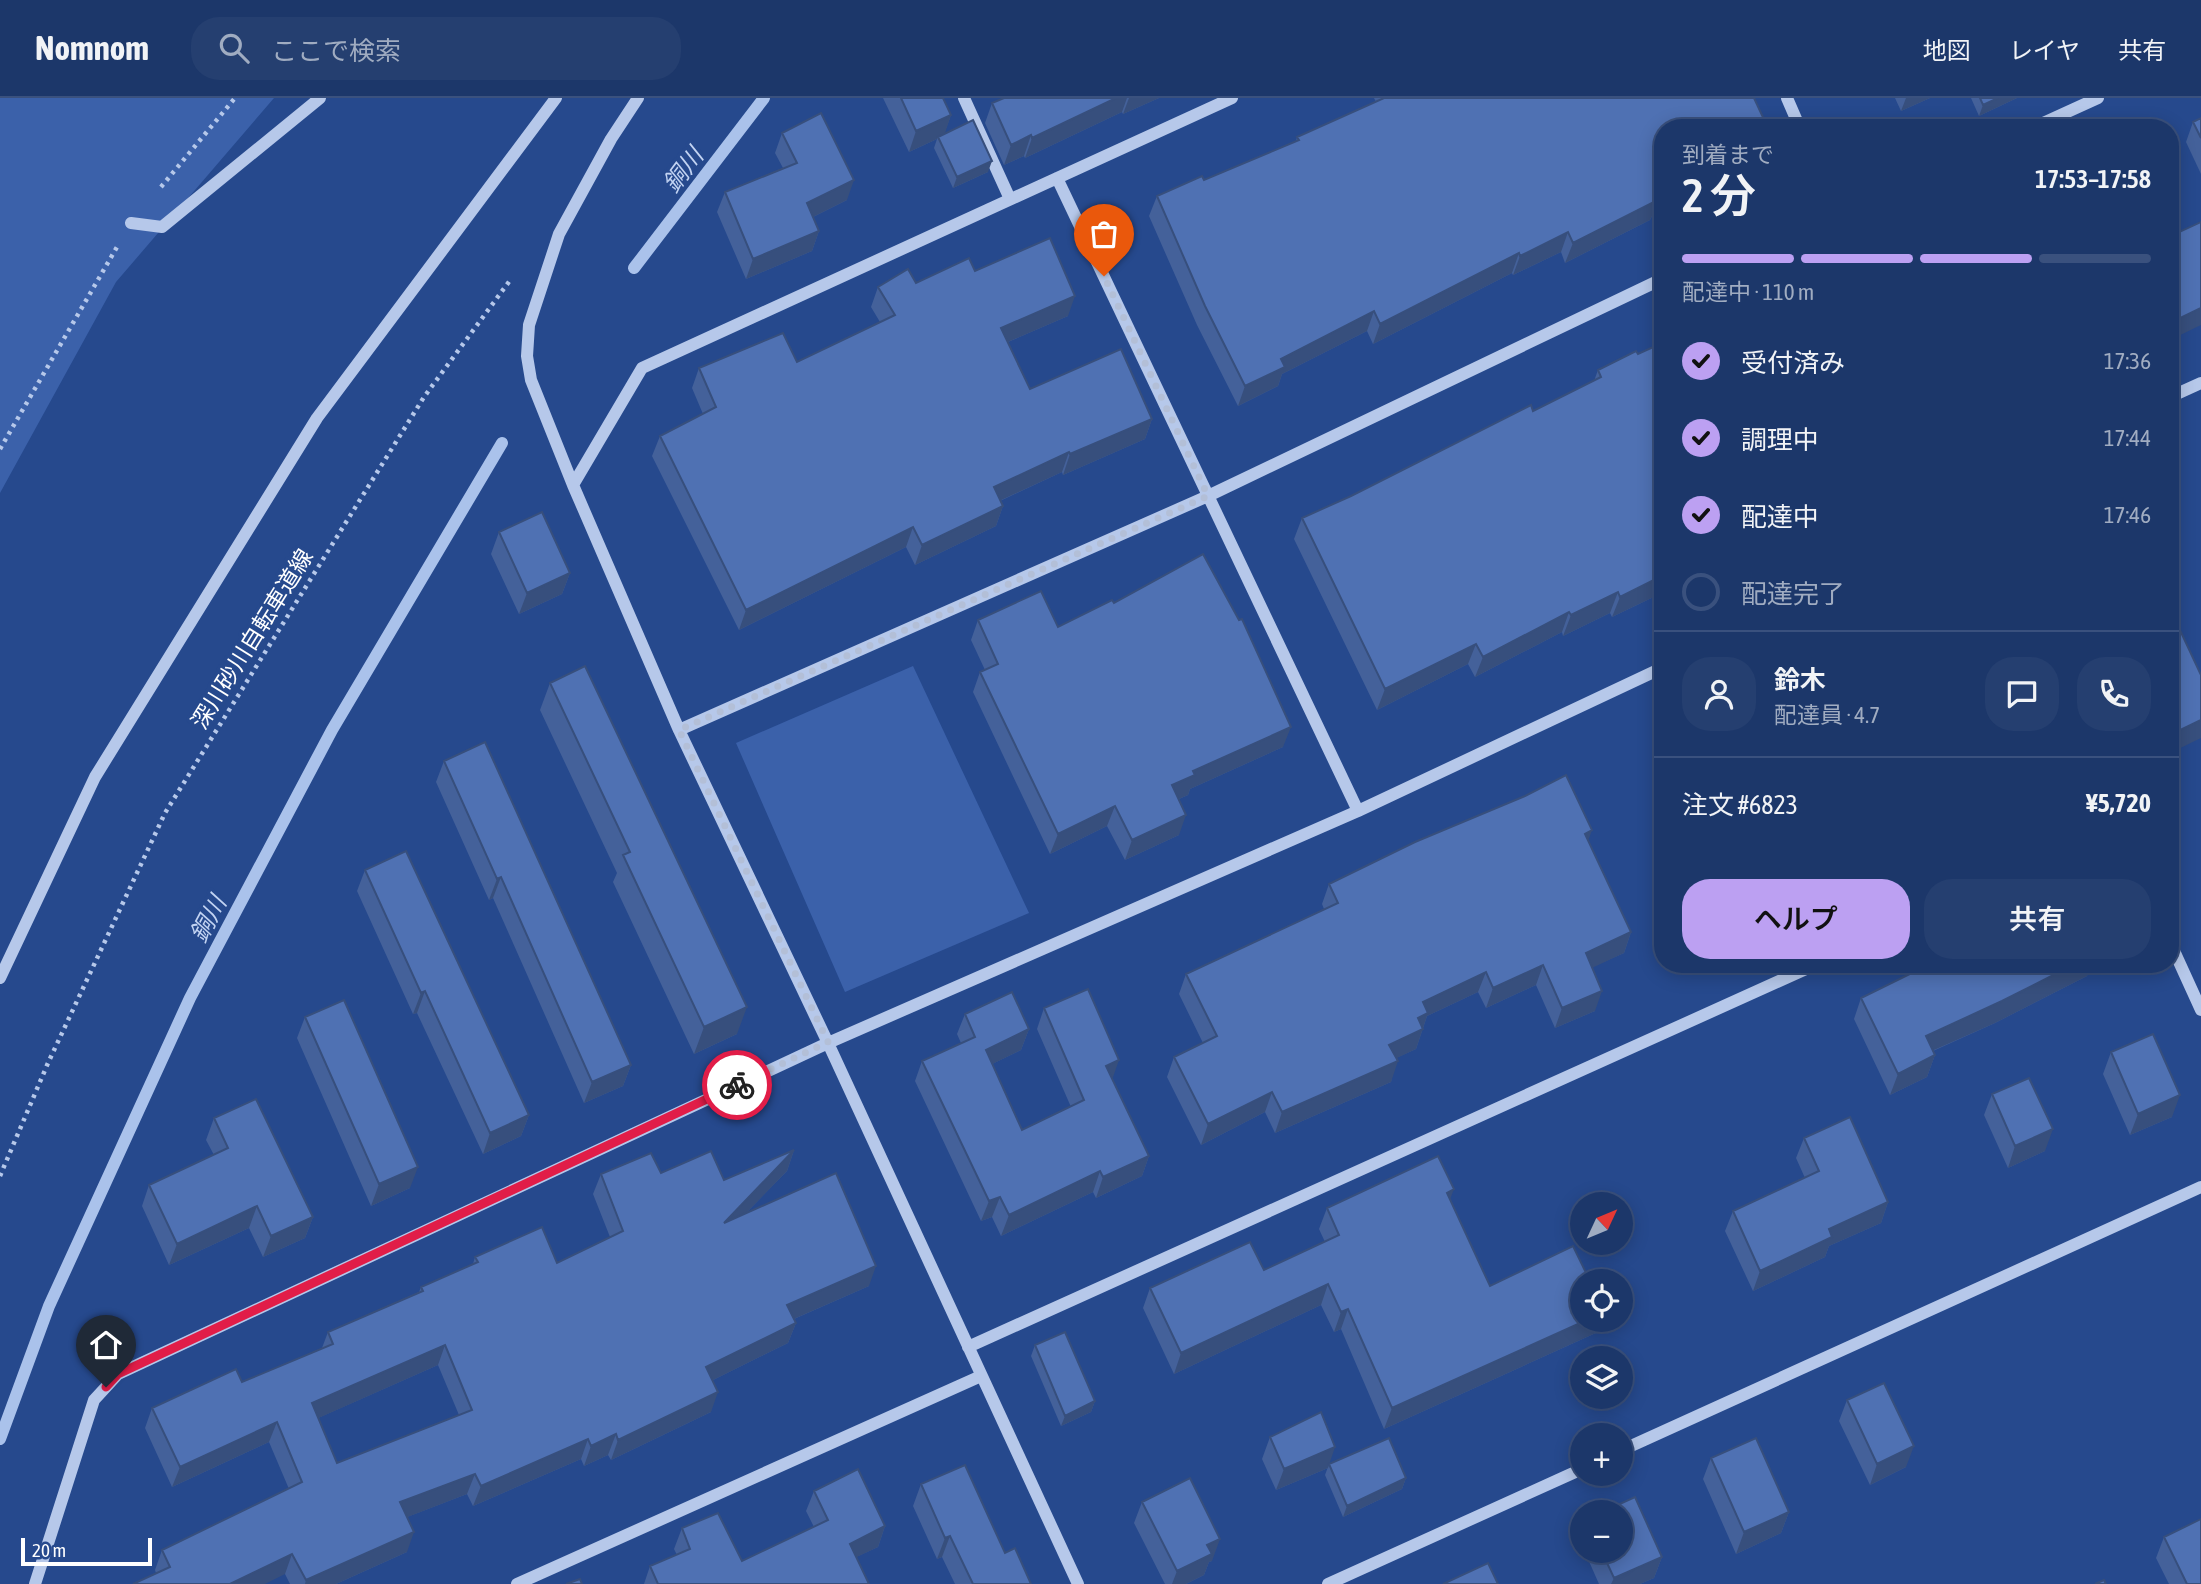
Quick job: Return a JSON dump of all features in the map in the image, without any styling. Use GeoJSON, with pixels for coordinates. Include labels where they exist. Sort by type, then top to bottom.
{"type":"FeatureCollection","features":[{"type":"Feature","properties":{"kind":"street"},"geometry":{"type":"LineString","coordinates":[[131,223],[162,227],[320,98]]}},
{"type":"Feature","properties":{"kind":"street"},"geometry":{"type":"LineString","coordinates":[[0,978],[95,777],[317,418],[556,98]]}},
{"type":"Feature","properties":{"kind":"street"},"geometry":{"type":"LineString","coordinates":[[638,98],[611,139],[559,234],[529,325],[527,356],[531,380],[573,485],[679,730],[828,1042],[1078,1584]]}},
{"type":"Feature","properties":{"kind":"street"},"geometry":{"type":"LineString","coordinates":[[964,98],[1010,200]]}},
{"type":"Feature","properties":{"kind":"street"},"geometry":{"type":"LineString","coordinates":[[573,485],[642,368],[1232,98]]}},
{"type":"Feature","properties":{"kind":"street"},"geometry":{"type":"LineString","coordinates":[[1787,98],[1796,119]]}},
{"type":"Feature","properties":{"kind":"street"},"geometry":{"type":"LineString","coordinates":[[2052,119],[2098,98]]}},
{"type":"Feature","properties":{"kind":"street"},"geometry":{"type":"LineString","coordinates":[[1057,178],[1358,811]]}},
{"type":"Feature","properties":{"kind":"street"},"geometry":{"type":"LineString","coordinates":[[679,730],[1208,496],[1654,283]]}},
{"type":"Feature","properties":{"kind":"street"},"geometry":{"type":"LineString","coordinates":[[2179,393],[2201,383]]}},
{"type":"Feature","properties":{"kind":"street"},"geometry":{"type":"LineString","coordinates":[[35,1584],[94,1400],[118,1374],[828,1042],[1358,811],[1654,672]]}},
{"type":"Feature","properties":{"kind":"street"},"geometry":{"type":"LineString","coordinates":[[2179,962],[2201,1010]]}},
{"type":"Feature","properties":{"kind":"street"},"geometry":{"type":"LineString","coordinates":[[968,1347],[1797,973]]}},
{"type":"Feature","properties":{"kind":"street"},"geometry":{"type":"LineString","coordinates":[[1633,1445],[2201,1187]]}},
{"type":"Feature","properties":{"kind":"street"},"geometry":{"type":"LineString","coordinates":[[517,1584],[981,1376]]}},
{"type":"Feature","properties":{"kind":"street"},"geometry":{"type":"LineString","coordinates":[[1328,1584],[1570,1474]]}},
{"type":"Feature","properties":{"kind":"path"},"geometry":{"type":"LineString","coordinates":[[0,449],[131,223],[235,98]]}},
{"type":"Feature","properties":{"kind":"path","name":"深川砂川自転車道線"},"geometry":{"type":"LineString","coordinates":[[0,1176],[48,1063],[165,813],[424,397],[512,278]]}},
{"type":"Feature","properties":{"kind":"shaded area"},"geometry":{"type":"Polygon","coordinates":[[[0,98],[274,98],[116,282],[0,493],[0,98]]]}},
{"type":"Feature","properties":{"kind":"shaded area"},"geometry":{"type":"Polygon","coordinates":[[[913,666],[1029,913],[845,992],[736,743],[913,666]]]}},
{"type":"Feature","properties":{"kind":"building"},"geometry":{"type":"Polygon","coordinates":[[[901,98],[943,98],[951,115],[916,131],[901,98]]]}},
{"type":"Feature","properties":{"kind":"building"},"geometry":{"type":"Polygon","coordinates":[[[1004,98],[1116,98],[1032,138],[1031,135],[1011,145],[992,103],[1004,98]]]}},
{"type":"Feature","properties":{"kind":"building"},"geometry":{"type":"Polygon","coordinates":[[[1384,98],[1754,98],[1764,119],[1654,119],[1654,202],[1573,243],[1568,232],[1520,256],[1519,253],[1380,324],[1374,311],[1281,359],[1285,367],[1245,386],[1205,306],[1157,196],[1202,176],[1204,180],[1299,140],[1297,137],[1384,98]]]}},
{"type":"Feature","properties":{"kind":"building"},"geometry":{"type":"Polygon","coordinates":[[[1980,98],[1998,98],[1983,105],[1980,98]]]}},
{"type":"Feature","properties":{"kind":"building"},"geometry":{"type":"Polygon","coordinates":[[[821,113],[854,180],[807,203],[819,231],[753,259],[725,192],[797,163],[782,133],[821,113]]]}},
{"type":"Feature","properties":{"kind":"building"},"geometry":{"type":"Polygon","coordinates":[[[2201,118],[2201,138],[2193,122],[2201,118]]]}},
{"type":"Feature","properties":{"kind":"building"},"geometry":{"type":"Polygon","coordinates":[[[973,120],[992,161],[957,177],[938,137],[973,120]]]}},
{"type":"Feature","properties":{"kind":"building"},"geometry":{"type":"Polygon","coordinates":[[[2201,222],[2201,308],[2179,319],[2179,232],[2201,222]]]}},
{"type":"Feature","properties":{"kind":"building"},"geometry":{"type":"Polygon","coordinates":[[[1050,238],[1075,296],[1001,328],[1030,389],[1121,349],[1152,419],[1070,454],[1069,452],[994,487],[1003,506],[922,545],[913,527],[746,610],[660,436],[716,407],[699,368],[783,333],[797,362],[895,315],[878,287],[908,269],[916,283],[969,258],[975,271],[1050,238]]]}},
{"type":"Feature","properties":{"kind":"building"},"geometry":{"type":"Polygon","coordinates":[[[1654,347],[1654,580],[1620,597],[1618,592],[1571,615],[1569,612],[1483,657],[1476,644],[1385,689],[1302,518],[1531,405],[1533,411],[1601,377],[1598,370],[1636,351],[1638,354],[1654,347]]]}},
{"type":"Feature","properties":{"kind":"building"},"geometry":{"type":"Polygon","coordinates":[[[542,512],[570,573],[527,593],[499,532],[542,512]]]}},
{"type":"Feature","properties":{"kind":"building"},"geometry":{"type":"Polygon","coordinates":[[[1203,554],[1239,620],[1242,619],[1291,727],[1193,771],[1195,775],[1172,785],[1186,815],[1132,840],[1115,806],[1058,834],[980,672],[998,664],[978,620],[1041,591],[1058,627],[1112,600],[1114,603],[1203,554]]]}},
{"type":"Feature","properties":{"kind":"building"},"geometry":{"type":"Polygon","coordinates":[[[2179,628],[2201,675],[2201,720],[2179,731],[2179,628]]]}},
{"type":"Feature","properties":{"kind":"building"},"geometry":{"type":"Polygon","coordinates":[[[585,666],[747,1007],[704,1027],[623,855],[630,852],[550,683],[585,666]]]}},
{"type":"Feature","properties":{"kind":"building"},"geometry":{"type":"Polygon","coordinates":[[[485,742],[631,1065],[592,1082],[501,877],[497,879],[444,761],[485,742]]]}},
{"type":"Feature","properties":{"kind":"building"},"geometry":{"type":"Polygon","coordinates":[[[1566,775],[1592,830],[1585,834],[1631,932],[1586,953],[1602,991],[1562,1008],[1543,965],[1493,988],[1486,972],[1423,1002],[1428,1013],[1418,1018],[1423,1029],[1389,1045],[1398,1061],[1282,1112],[1272,1092],[1208,1124],[1174,1057],[1217,1036],[1186,974],[1338,903],[1329,884],[1415,842],[1525,796],[1566,775]]]}},
{"type":"Feature","properties":{"kind":"building"},"geometry":{"type":"Polygon","coordinates":[[[406,851],[529,1115],[490,1133],[425,991],[421,993],[365,870],[406,851]]]}},
{"type":"Feature","properties":{"kind":"building"},"geometry":{"type":"Polygon","coordinates":[[[1912,973],[2057,973],[1926,1036],[1935,1055],[1898,1074],[1861,998],[1912,973]]]}},
{"type":"Feature","properties":{"kind":"building"},"geometry":{"type":"Polygon","coordinates":[[[1088,989],[1119,1060],[1106,1066],[1149,1156],[1103,1177],[1100,1171],[1009,1215],[1000,1197],[989,1201],[922,1061],[975,1037],[965,1014],[1012,992],[1029,1029],[986,1050],[1022,1130],[1084,1100],[1044,1008],[1088,989]]]}},
{"type":"Feature","properties":{"kind":"building"},"geometry":{"type":"Polygon","coordinates":[[[344,1000],[418,1167],[379,1184],[305,1017],[344,1000]]]}},
{"type":"Feature","properties":{"kind":"building"},"geometry":{"type":"Polygon","coordinates":[[[2153,1034],[2180,1095],[2138,1114],[2111,1052],[2153,1034]]]}},
{"type":"Feature","properties":{"kind":"building"},"geometry":{"type":"Polygon","coordinates":[[[2029,1078],[2053,1129],[2015,1146],[1992,1094],[2029,1078]]]}},
{"type":"Feature","properties":{"kind":"building"},"geometry":{"type":"Polygon","coordinates":[[[256,1099],[313,1217],[271,1236],[257,1206],[177,1244],[149,1185],[228,1148],[214,1118],[256,1099]]]}},
{"type":"Feature","properties":{"kind":"building"},"geometry":{"type":"Polygon","coordinates":[[[1850,1117],[1888,1202],[1829,1229],[1832,1237],[1760,1271],[1733,1211],[1819,1171],[1804,1138],[1850,1117]]]}},
{"type":"Feature","properties":{"kind":"building"},"geometry":{"type":"Polygon","coordinates":[[[794,1150],[724,1223],[836,1173],[876,1266],[787,1305],[796,1323],[706,1367],[718,1392],[618,1440],[616,1434],[591,1446],[588,1439],[481,1486],[475,1474],[400,1502],[414,1532],[306,1580],[292,1554],[230,1584],[133,1584],[170,1567],[162,1550],[302,1482],[277,1422],[180,1467],[152,1408],[236,1369],[242,1382],[333,1344],[328,1332],[423,1291],[421,1287],[478,1262],[475,1257],[542,1227],[557,1263],[623,1231],[601,1174],[651,1153],[661,1173],[711,1151],[724,1180],[794,1150]],[[445,1345],[312,1403],[337,1463],[472,1410],[445,1345]]]}},
{"type":"Feature","properties":{"kind":"building"},"geometry":{"type":"Polygon","coordinates":[[[1438,1156],[1454,1189],[1447,1193],[1490,1286],[1570,1247],[1570,1255],[1577,1255],[1584,1269],[1570,1269],[1570,1328],[1392,1408],[1348,1309],[1341,1312],[1328,1284],[1181,1353],[1150,1288],[1250,1242],[1264,1270],[1339,1235],[1327,1208],[1438,1156]]]}},
{"type":"Feature","properties":{"kind":"building"},"geometry":{"type":"Polygon","coordinates":[[[1065,1332],[1095,1401],[1065,1416],[1035,1345],[1065,1332]]]}},
{"type":"Feature","properties":{"kind":"building"},"geometry":{"type":"Polygon","coordinates":[[[1884,1383],[1914,1446],[1877,1464],[1847,1400],[1884,1383]]]}},
{"type":"Feature","properties":{"kind":"building"},"geometry":{"type":"Polygon","coordinates":[[[1321,1412],[1335,1447],[1284,1469],[1270,1437],[1321,1412]]]}},
{"type":"Feature","properties":{"kind":"building"},"geometry":{"type":"Polygon","coordinates":[[[1389,1438],[1406,1478],[1347,1506],[1329,1464],[1389,1438]]]}},
{"type":"Feature","properties":{"kind":"building"},"geometry":{"type":"Polygon","coordinates":[[[1756,1438],[1789,1512],[1744,1532],[1711,1458],[1756,1438]]]}},
{"type":"Feature","properties":{"kind":"building"},"geometry":{"type":"Polygon","coordinates":[[[965,1465],[1005,1553],[1015,1548],[1031,1584],[973,1584],[950,1536],[945,1538],[921,1484],[965,1465]]]}},
{"type":"Feature","properties":{"kind":"building"},"geometry":{"type":"Polygon","coordinates":[[[858,1469],[885,1526],[850,1544],[869,1584],[658,1584],[650,1566],[690,1549],[682,1528],[718,1513],[742,1561],[828,1520],[814,1491],[858,1469]]]}},
{"type":"Feature","properties":{"kind":"building"},"geometry":{"type":"Polygon","coordinates":[[[1190,1478],[1220,1539],[1207,1545],[1212,1554],[1177,1571],[1142,1502],[1190,1478]]]}},
{"type":"Feature","properties":{"kind":"building"},"geometry":{"type":"Polygon","coordinates":[[[1635,1497],[1662,1557],[1614,1578],[1607,1563],[1633,1563],[1633,1500],[1628,1500],[1635,1497]]]}},
{"type":"Feature","properties":{"kind":"building"},"geometry":{"type":"Polygon","coordinates":[[[2201,1519],[2201,1584],[2187,1584],[2164,1537],[2201,1519]]]}},
{"type":"Feature","properties":{"kind":"building"},"geometry":{"type":"Polygon","coordinates":[[[1488,1563],[1498,1584],[1443,1584],[1488,1563]]]}},
{"type":"Feature","properties":{"kind":"building"},"geometry":{"type":"Polygon","coordinates":[[[580,1579],[582,1584],[566,1584],[580,1579]]]}},
{"type":"Feature","properties":{"kind":"waterway","name":"銅川"},"geometry":{"type":"LineString","coordinates":[[634,268],[764,98]]}},
{"type":"Feature","properties":{"kind":"waterway","name":"銅川"},"geometry":{"type":"LineString","coordinates":[[0,1439],[49,1306],[190,998],[332,730],[502,443]]}},
{"type":"Feature","properties":{"kind":"way so far"},"geometry":{"type":"LineString","coordinates":[[737,1085],[828,1042],[679,730],[1208,496],[1104,276]]}},
{"type":"Feature","properties":{"kind":"route"},"geometry":{"type":"LineString","coordinates":[[106,1387],[118,1374],[737,1085]]}}]}
